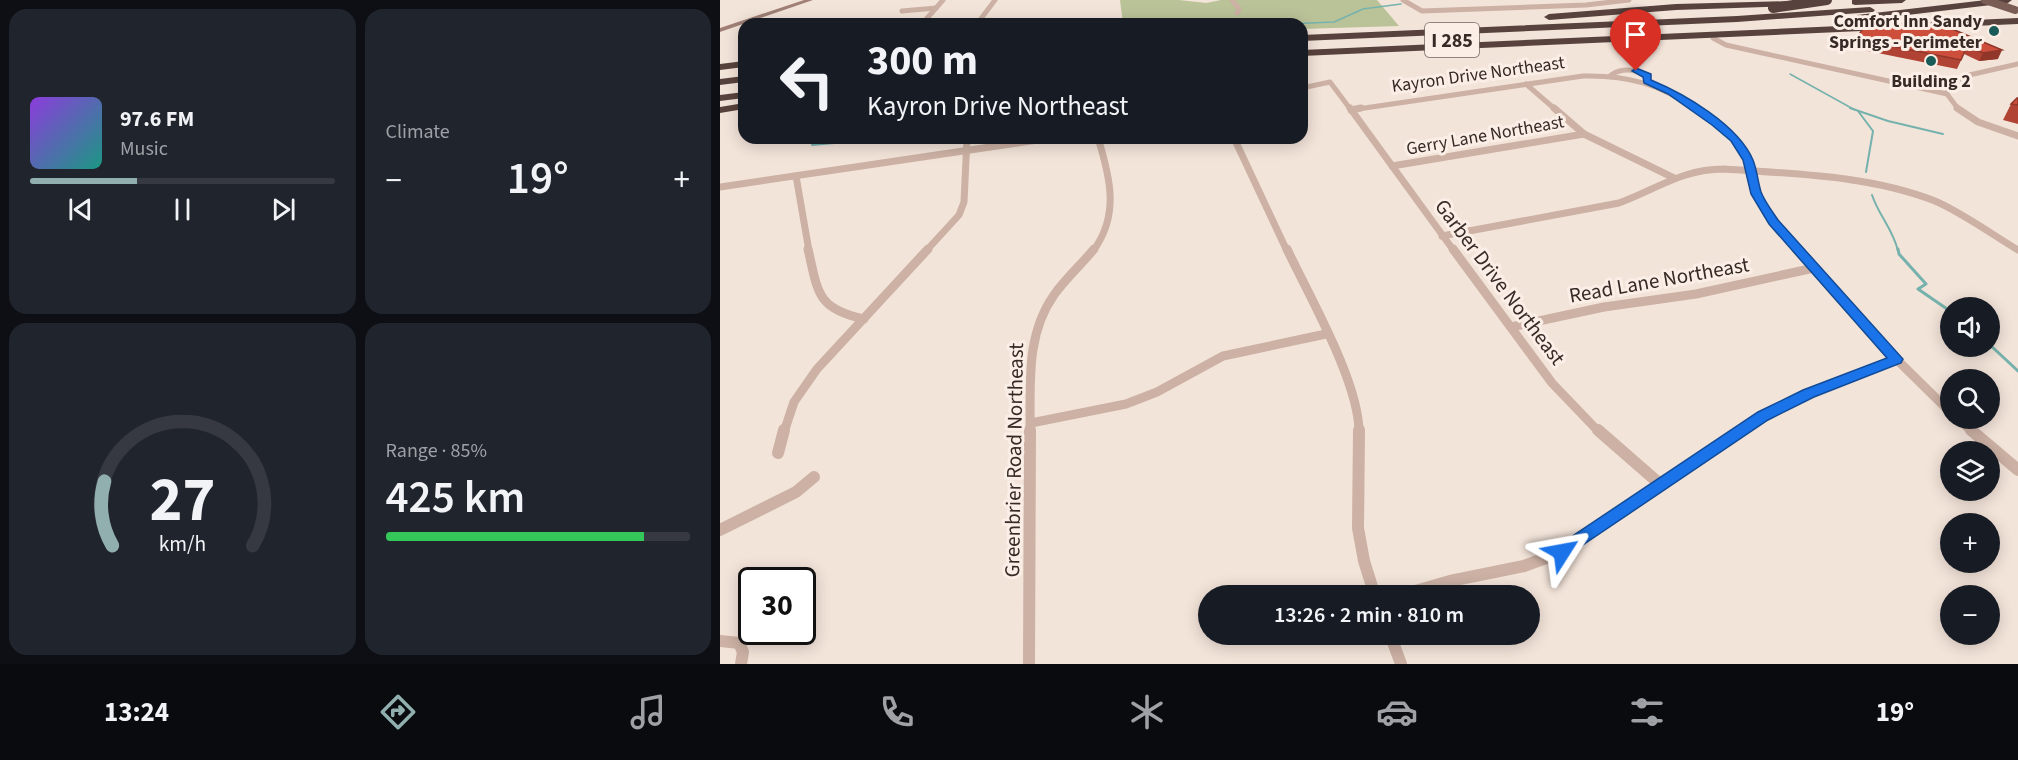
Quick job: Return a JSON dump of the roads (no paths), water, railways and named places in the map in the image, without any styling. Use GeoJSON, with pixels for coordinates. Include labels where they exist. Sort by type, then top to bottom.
{"type":"FeatureCollection","features":[{"type":"Feature","properties":{"kind":"highway"},"geometry":{"type":"LineString","coordinates":[[1571,27],[1773,8],[1827,0]]}},
{"type":"Feature","properties":{"kind":"highway"},"geometry":{"type":"LineString","coordinates":[[1493,23],[1676,7],[1902,0]]}},
{"type":"Feature","properties":{"kind":"highway","name":"I 285"},"geometry":{"type":"LineString","coordinates":[[1308,38],[1816,15],[1954,0]]}},
{"type":"Feature","properties":{"kind":"highway","name":"I 285"},"geometry":{"type":"LineString","coordinates":[[1308,47],[1791,23],[1895,14],[2008,0]]}},
{"type":"Feature","properties":{"kind":"highway"},"geometry":{"type":"LineString","coordinates":[[1822,29],[2017,7]]}},
{"type":"Feature","properties":{"kind":"highway"},"geometry":{"type":"LineString","coordinates":[[1308,31],[1773,8]]}},
{"type":"Feature","properties":{"kind":"highway"},"geometry":{"type":"LineString","coordinates":[[1308,53],[2018,21]]}},
{"type":"Feature","properties":{"kind":"highway"},"geometry":{"type":"LineString","coordinates":[[720,67],[738,65]]}},
{"type":"Feature","properties":{"kind":"highway"},"geometry":{"type":"LineString","coordinates":[[720,74],[738,72]]}},
{"type":"Feature","properties":{"kind":"highway"},"geometry":{"type":"LineString","coordinates":[[720,82],[738,80]]}},
{"type":"Feature","properties":{"kind":"highway"},"geometry":{"type":"LineString","coordinates":[[720,89],[738,87]]}},
{"type":"Feature","properties":{"kind":"highway"},"geometry":{"type":"LineString","coordinates":[[720,98],[738,96]]}},
{"type":"Feature","properties":{"kind":"highway"},"geometry":{"type":"LineString","coordinates":[[720,108],[738,105]]}},
{"type":"Feature","properties":{"kind":"main road"},"geometry":{"type":"LineString","coordinates":[[750,18],[801,0]]}},
{"type":"Feature","properties":{"kind":"main road"},"geometry":{"type":"LineString","coordinates":[[758,15],[810,0]]}},
{"type":"Feature","properties":{"kind":"main road"},"geometry":{"type":"LineString","coordinates":[[1984,0],[2017,7]]}},
{"type":"Feature","properties":{"kind":"main road"},"geometry":{"type":"LineString","coordinates":[[1997,0],[2017,7]]}},
{"type":"Feature","properties":{"kind":"main road"},"geometry":{"type":"LineString","coordinates":[[720,30],[738,23]]}},
{"type":"Feature","properties":{"kind":"street"},"geometry":{"type":"LineString","coordinates":[[927,18],[943,0]]}},
{"type":"Feature","properties":{"kind":"street"},"geometry":{"type":"LineString","coordinates":[[981,18],[994,0]]}},
{"type":"Feature","properties":{"kind":"street"},"geometry":{"type":"LineString","coordinates":[[1232,0],[1239,9],[1238,13]]}},
{"type":"Feature","properties":{"kind":"street"},"geometry":{"type":"LineString","coordinates":[[1403,0],[1422,11],[1586,5],[1629,0]]}},
{"type":"Feature","properties":{"kind":"street"},"geometry":{"type":"LineString","coordinates":[[902,11],[936,8]]}},
{"type":"Feature","properties":{"kind":"street"},"geometry":{"type":"LineString","coordinates":[[1713,38],[1726,45],[1947,94]]}},
{"type":"Feature","properties":{"kind":"street"},"geometry":{"type":"LineString","coordinates":[[2018,64],[1959,78],[1949,85],[1947,94],[1952,103],[1970,116],[2018,136]]}},
{"type":"Feature","properties":{"kind":"street","name":"Kayron Drive Northeast"},"geometry":{"type":"LineString","coordinates":[[1351,110],[1583,76],[1611,75],[1647,82],[1671,92],[1724,129],[1742,149],[1756,194],[1764,210],[1896,359],[1940,402]]}},
{"type":"Feature","properties":{"kind":"street","name":"Garber Drive Northeast"},"geometry":{"type":"LineString","coordinates":[[1308,87],[1330,82],[1442,236],[1577,412],[1613,447],[1661,485]]}},
{"type":"Feature","properties":{"kind":"street"},"geometry":{"type":"LineString","coordinates":[[1526,84],[1584,134],[1674,178]]}},
{"type":"Feature","properties":{"kind":"street","name":"Gerry Lane Northeast"},"geometry":{"type":"LineString","coordinates":[[1392,166],[1584,134]]}},
{"type":"Feature","properties":{"kind":"street"},"geometry":{"type":"LineString","coordinates":[[778,453],[788,416],[803,387],[959,215],[964,202],[967,144]]}},
{"type":"Feature","properties":{"kind":"street"},"geometry":{"type":"LineString","coordinates":[[720,187],[1015,144]]}},
{"type":"Feature","properties":{"kind":"street","name":"Greenbrier Road Northeast"},"geometry":{"type":"LineString","coordinates":[[1029,664],[1031,352],[1039,322],[1055,294],[1098,242],[1110,212],[1111,199],[1100,144]]}},
{"type":"Feature","properties":{"kind":"street"},"geometry":{"type":"LineString","coordinates":[[1237,144],[1348,380],[1357,407],[1359,421],[1358,528],[1372,585]]}},
{"type":"Feature","properties":{"kind":"street"},"geometry":{"type":"LineString","coordinates":[[1442,236],[1619,203],[1644,194],[1674,178],[1706,169],[1845,178],[1902,189],[1950,208],[2018,250]]}},
{"type":"Feature","properties":{"kind":"street"},"geometry":{"type":"LineString","coordinates":[[796,176],[821,298],[836,312],[864,319]]}},
{"type":"Feature","properties":{"kind":"street","name":"Read Lane Northeast"},"geometry":{"type":"LineString","coordinates":[[1511,327],[1604,307],[1696,294],[1814,268]]}},
{"type":"Feature","properties":{"kind":"street"},"geometry":{"type":"LineString","coordinates":[[1031,423],[1126,404],[1157,392],[1223,356],[1326,334]]}},
{"type":"Feature","properties":{"kind":"street"},"geometry":{"type":"LineString","coordinates":[[1437,585],[1458,579],[1516,570],[1544,561],[1562,552],[1778,408],[1896,359]]}},
{"type":"Feature","properties":{"kind":"street"},"geometry":{"type":"LineString","coordinates":[[1970,429],[2018,470]]}},
{"type":"Feature","properties":{"kind":"street"},"geometry":{"type":"LineString","coordinates":[[720,530],[796,492],[814,477]]}},
{"type":"Feature","properties":{"kind":"street"},"geometry":{"type":"LineString","coordinates":[[720,641],[739,643],[743,652],[741,664]]}},
{"type":"Feature","properties":{"kind":"street"},"geometry":{"type":"LineString","coordinates":[[1394,645],[1401,664]]}},
{"type":"Feature","properties":{"kind":"waterway"},"geometry":{"type":"LineString","coordinates":[[1308,23],[1334,22],[1363,9],[1401,4]]}},
{"type":"Feature","properties":{"kind":"waterway"},"geometry":{"type":"LineString","coordinates":[[1790,74],[1854,109]]}},
{"type":"Feature","properties":{"kind":"waterway"},"geometry":{"type":"LineString","coordinates":[[1854,109],[1888,121],[1943,134]]}},
{"type":"Feature","properties":{"kind":"waterway"},"geometry":{"type":"LineString","coordinates":[[1858,111],[1873,131],[1866,172]]}},
{"type":"Feature","properties":{"kind":"waterway"},"geometry":{"type":"LineString","coordinates":[[812,145],[823,144]]}},
{"type":"Feature","properties":{"kind":"waterway"},"geometry":{"type":"LineString","coordinates":[[1872,195],[1898,251]]}},
{"type":"Feature","properties":{"kind":"waterway"},"geometry":{"type":"LineString","coordinates":[[1898,249],[1899,254],[1926,284],[1918,289],[1940,304]]}},
{"type":"Feature","properties":{"kind":"waterway"},"geometry":{"type":"LineString","coordinates":[[2000,354],[2018,371]]}},
{"type":"Feature","properties":{"kind":"place","name":"Comfort Inn Sandy Springs - Perimeter"},"geometry":{"type":"Point","coordinates":[1994,31]}},
{"type":"Feature","properties":{"kind":"place","name":"Building 2"},"geometry":{"type":"Point","coordinates":[1931,61]}}]}
